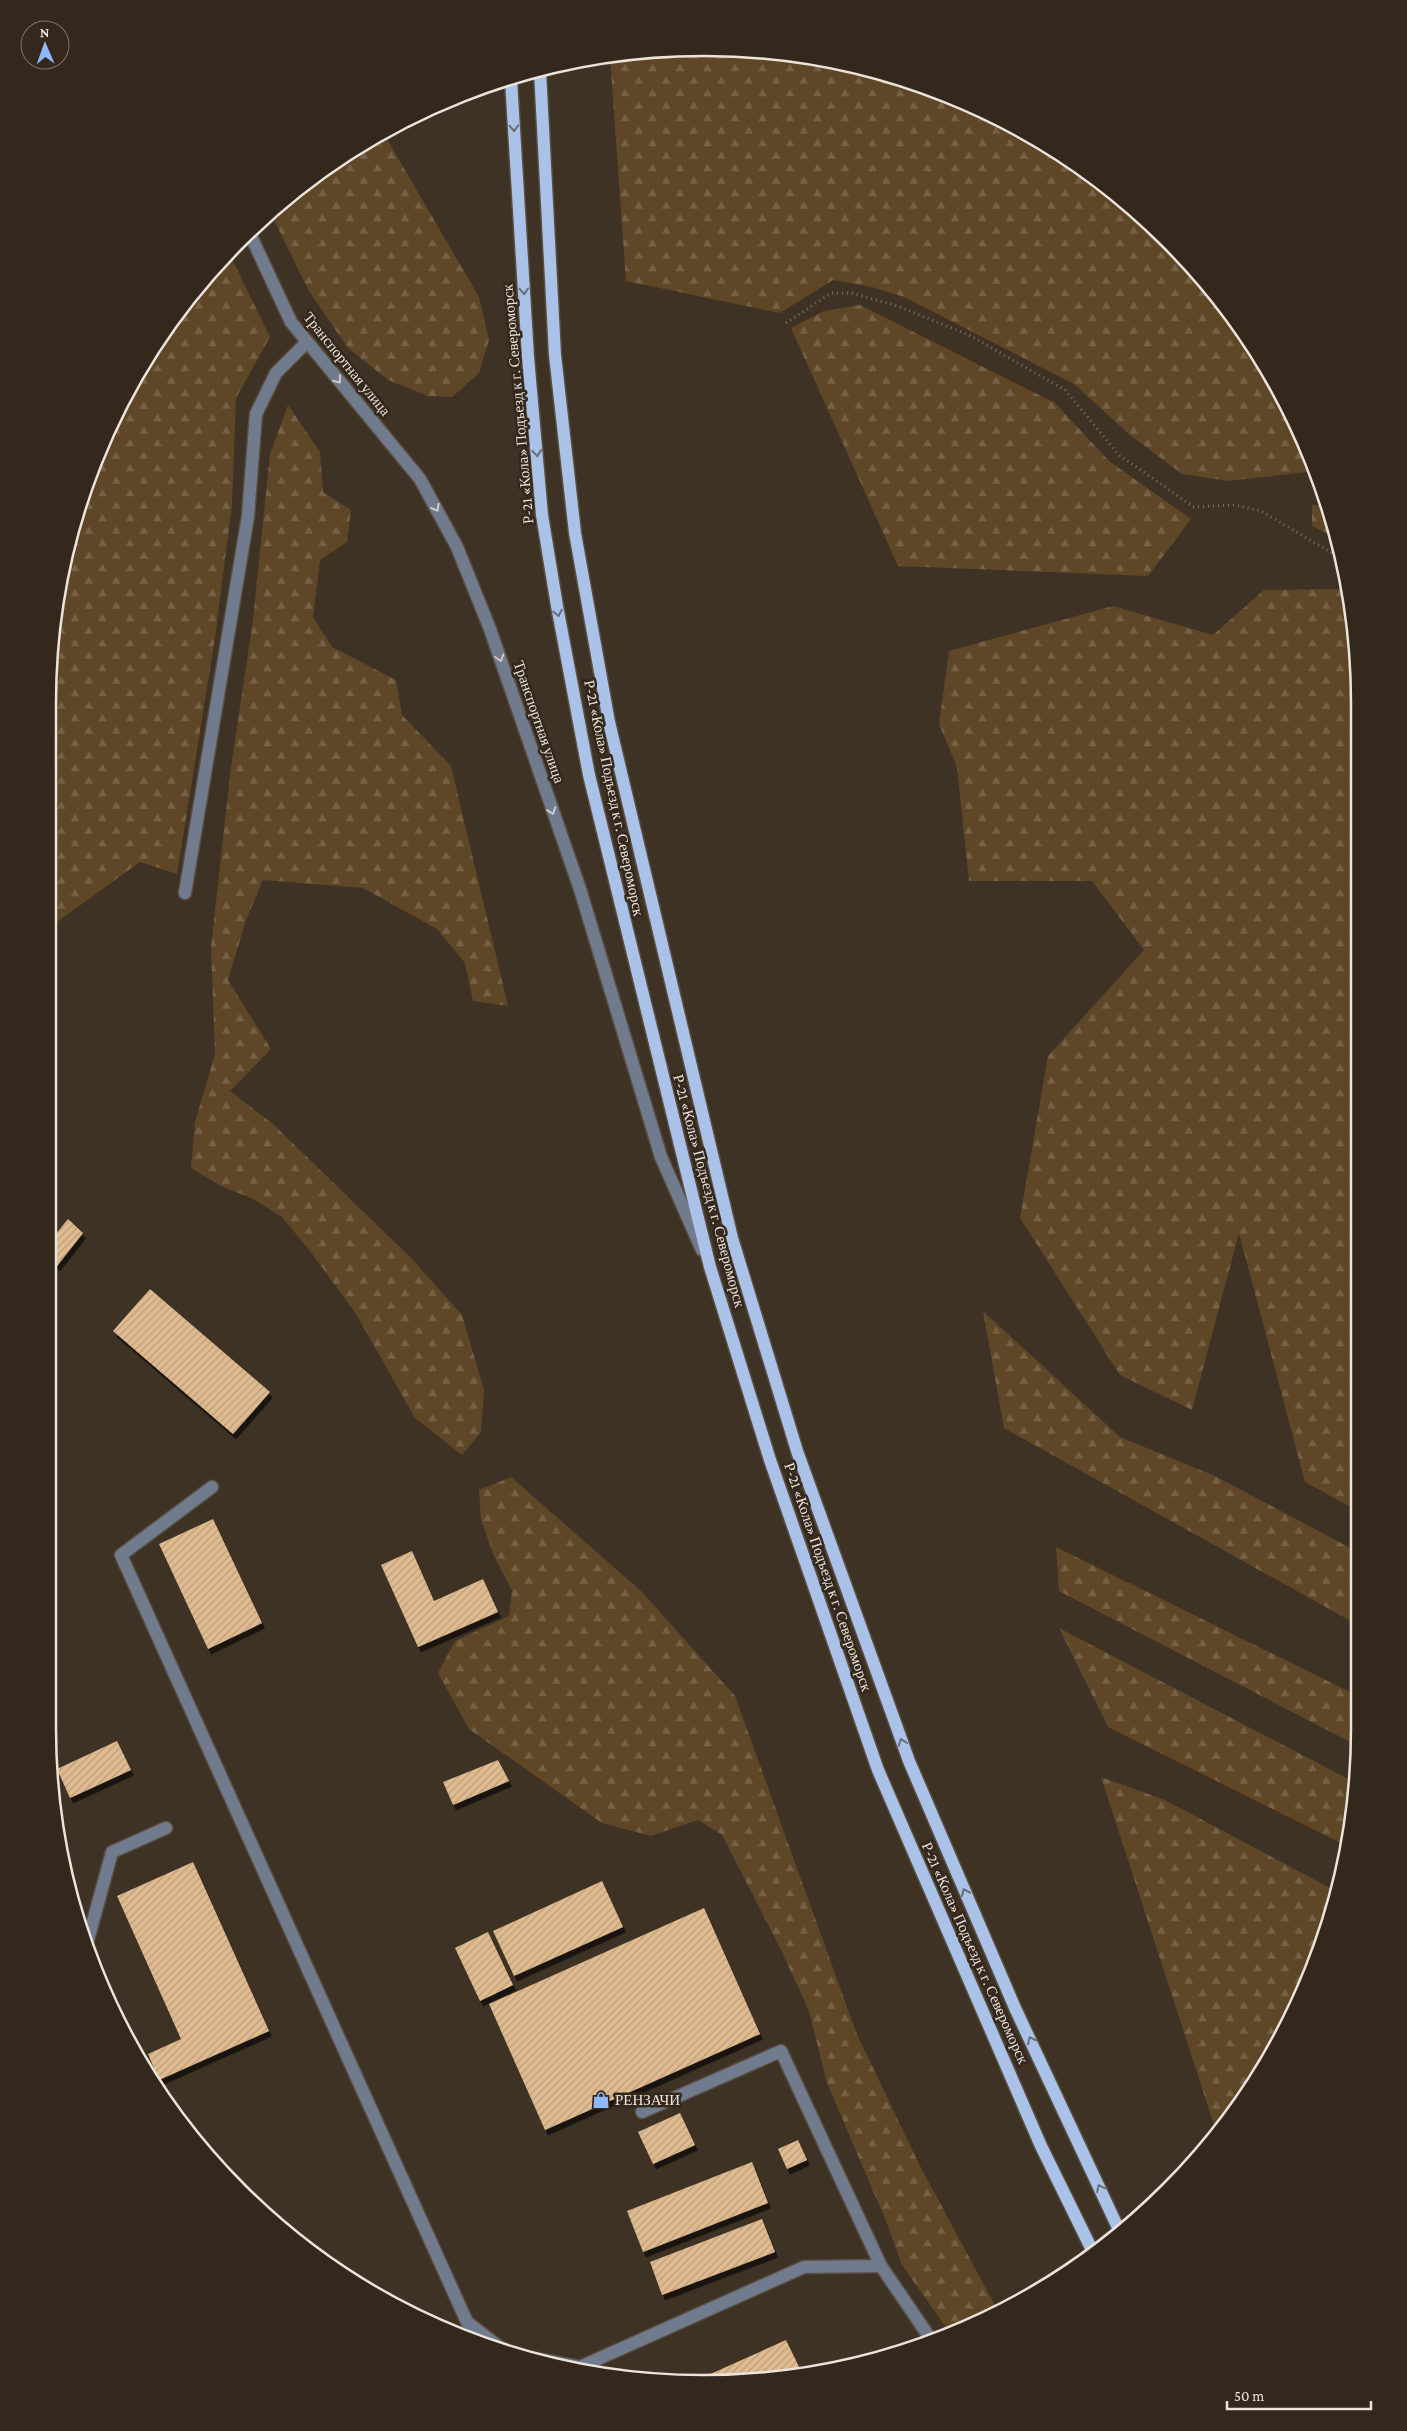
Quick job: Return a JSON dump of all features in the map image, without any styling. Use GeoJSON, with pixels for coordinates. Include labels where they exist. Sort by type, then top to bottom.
{"type":"FeatureCollection","features":[{"type":"Feature","properties":{"kind":"main road","name":"Р-21 «Кола» Подъезд к г. Североморск"},"geometry":{"type":"LineString","coordinates":[[540,77],[555,355],[575,533],[609,722],[732,1238],[797,1451],[909,1761],[1015,2008],[1117,2225]]}},
{"type":"Feature","properties":{"kind":"main road","name":"Р-21 «Кола» Подъезд к г. Североморск"},"geometry":{"type":"LineString","coordinates":[[511,86],[528,357],[542,515],[556,606],[589,775],[710,1267],[770,1460],[878,1770],[1041,2146],[1090,2246]]}},
{"type":"Feature","properties":{"kind":"street","name":"Транспортная улица"},"geometry":{"type":"LineString","coordinates":[[253,240],[291,322],[420,479],[457,547],[490,630],[580,889],[661,1157],[710,1267]]}},
{"type":"Feature","properties":{"kind":"street"},"geometry":{"type":"LineString","coordinates":[[185,893],[248,516],[256,414],[276,373],[306,342]]}},
{"type":"Feature","properties":{"kind":"street"},"geometry":{"type":"LineString","coordinates":[[212,1487],[121,1555],[467,2322],[485,2336]]}},
{"type":"Feature","properties":{"kind":"street"},"geometry":{"type":"LineString","coordinates":[[90,1933],[112,1852],[166,1828]]}},
{"type":"Feature","properties":{"kind":"street"},"geometry":{"type":"LineString","coordinates":[[642,2112],[781,2051],[881,2266],[927,2334]]}},
{"type":"Feature","properties":{"kind":"street"},"geometry":{"type":"LineString","coordinates":[[590,2364],[804,2267],[881,2266]]}},
{"type":"Feature","properties":{"kind":"path"},"geometry":{"type":"LineString","coordinates":[[786,323],[831,293],[852,293],[898,306],[969,335],[1065,390],[1119,455],[1194,507],[1235,505],[1261,511],[1333,554]]}},
{"type":"Feature","properties":{"kind":"green space"},"geometry":{"type":"Polygon","coordinates":[[[704,56],[746,58],[788,62],[871,78],[912,91],[990,123],[1063,165],[1098,190],[1130,217],[1190,277],[1217,309],[1242,344],[1284,417],[1307,472],[1228,481],[1182,474],[1130,435],[1074,384],[904,297],[872,287],[833,280],[780,313],[626,281],[610,63],[704,56]]]}},
{"type":"Feature","properties":{"kind":"green space"},"geometry":{"type":"Polygon","coordinates":[[[387,139],[479,297],[489,340],[479,373],[452,397],[428,396],[388,380],[348,348],[309,291],[274,220],[309,190],[344,165],[387,139]]]}},
{"type":"Feature","properties":{"kind":"green space"},"geometry":{"type":"Polygon","coordinates":[[[233,260],[270,337],[236,398],[232,505],[215,638],[177,874],[140,862],[56,923],[56,704],[62,619],[78,536],[91,495],[123,417],[165,344],[190,309],[233,260]]]}},
{"type":"Feature","properties":{"kind":"green space"},"geometry":{"type":"Polygon","coordinates":[[[860,305],[1055,403],[1109,461],[1191,519],[1148,576],[898,566],[791,328],[824,311],[860,305]]]}},
{"type":"Feature","properties":{"kind":"green space"},"geometry":{"type":"Polygon","coordinates":[[[288,405],[320,452],[323,492],[351,510],[347,542],[320,560],[313,617],[332,647],[396,680],[402,715],[451,766],[508,1006],[473,1001],[465,963],[437,929],[363,888],[263,880],[246,920],[228,980],[271,1049],[230,1091],[274,1125],[412,1259],[462,1315],[484,1390],[481,1432],[462,1455],[415,1418],[356,1314],[310,1251],[282,1217],[253,1199],[221,1186],[191,1168],[195,1122],[215,1054],[211,947],[231,767],[253,620],[270,454],[288,405]]]}},
{"type":"Feature","properties":{"kind":"green space"},"geometry":{"type":"Polygon","coordinates":[[[1312,505],[1319,505],[1328,534],[1312,526],[1312,505]]]}},
{"type":"Feature","properties":{"kind":"green space"},"geometry":{"type":"Polygon","coordinates":[[[1340,589],[1349,661],[1351,704],[1351,1507],[1305,1482],[1239,1233],[1192,1410],[1120,1375],[1020,1218],[1048,1056],[1144,950],[1092,881],[969,881],[957,767],[939,724],[949,651],[1113,606],[1213,635],[1264,590],[1340,589]]]}},
{"type":"Feature","properties":{"kind":"green space"},"geometry":{"type":"Polygon","coordinates":[[[983,1311],[1120,1437],[1215,1476],[1351,1548],[1351,1621],[1004,1428],[983,1311]]]}},
{"type":"Feature","properties":{"kind":"green space"},"geometry":{"type":"Polygon","coordinates":[[[511,1477],[641,1591],[735,1696],[856,2032],[919,2164],[995,2305],[946,2327],[902,2265],[886,2221],[827,2083],[809,2011],[781,1950],[722,1835],[698,1820],[651,1836],[602,1823],[469,1729],[438,1673],[455,1641],[509,1616],[512,1591],[494,1556],[481,1520],[479,1490],[511,1477]]]}},
{"type":"Feature","properties":{"kind":"green space"},"geometry":{"type":"Polygon","coordinates":[[[1056,1547],[1351,1693],[1350,1742],[1059,1591],[1056,1547]]]}},
{"type":"Feature","properties":{"kind":"green space"},"geometry":{"type":"Polygon","coordinates":[[[1059,1628],[1348,1779],[1340,1842],[1108,1727],[1059,1628]]]}},
{"type":"Feature","properties":{"kind":"green space"},"geometry":{"type":"Polygon","coordinates":[[[1101,1777],[1165,1800],[1331,1888],[1316,1936],[1284,2014],[1242,2087],[1214,2125],[1101,1777]]]}},
{"type":"Feature","properties":{"kind":"building"},"geometry":{"type":"Polygon","coordinates":[[[68,1219],[83,1233],[57,1266],[56,1265],[56,1234],[68,1219]]]}},
{"type":"Feature","properties":{"kind":"building"},"geometry":{"type":"Polygon","coordinates":[[[150,1289],[270,1392],[233,1434],[113,1331],[150,1289]]]}},
{"type":"Feature","properties":{"kind":"building"},"geometry":{"type":"Polygon","coordinates":[[[213,1519],[262,1623],[208,1649],[159,1544],[213,1519]]]}},
{"type":"Feature","properties":{"kind":"building"},"geometry":{"type":"Polygon","coordinates":[[[412,1551],[434,1601],[483,1579],[498,1612],[418,1647],[381,1565],[412,1551]]]}},
{"type":"Feature","properties":{"kind":"building"},"geometry":{"type":"Polygon","coordinates":[[[117,1741],[131,1770],[70,1798],[58,1769],[117,1741]]]}},
{"type":"Feature","properties":{"kind":"building"},"geometry":{"type":"Polygon","coordinates":[[[498,1760],[509,1781],[453,1805],[443,1782],[498,1760]]]}},
{"type":"Feature","properties":{"kind":"building"},"geometry":{"type":"Polygon","coordinates":[[[193,1862],[269,2031],[160,2079],[148,2054],[181,2039],[117,1896],[193,1862]]]}},
{"type":"Feature","properties":{"kind":"building"},"geometry":{"type":"Polygon","coordinates":[[[602,1881],[623,1927],[514,1976],[493,1931],[602,1881]]]}},
{"type":"Feature","properties":{"kind":"building"},"geometry":{"type":"Polygon","coordinates":[[[704,1908],[760,2034],[545,2130],[489,2004],[704,1908]]]}},
{"type":"Feature","properties":{"kind":"building"},"geometry":{"type":"Polygon","coordinates":[[[488,1932],[513,1985],[480,2001],[455,1948],[488,1932]]]}},
{"type":"Feature","properties":{"kind":"building"},"geometry":{"type":"Polygon","coordinates":[[[680,2113],[695,2145],[653,2164],[638,2132],[680,2113]]]}},
{"type":"Feature","properties":{"kind":"building"},"geometry":{"type":"Polygon","coordinates":[[[798,2140],[807,2160],[787,2169],[778,2149],[798,2140]]]}},
{"type":"Feature","properties":{"kind":"building"},"geometry":{"type":"Polygon","coordinates":[[[752,2162],[768,2203],[643,2252],[627,2211],[752,2162]]]}},
{"type":"Feature","properties":{"kind":"building"},"geometry":{"type":"Polygon","coordinates":[[[762,2219],[775,2252],[662,2295],[650,2262],[762,2219]]]}},
{"type":"Feature","properties":{"kind":"building"},"geometry":{"type":"Polygon","coordinates":[[[786,2340],[799,2367],[746,2373],[709,2375],[786,2340]]]}},
{"type":"Feature","properties":{"kind":"place","name":"РЕНЗАЧИ"},"geometry":{"type":"Point","coordinates":[601,2100]}}]}
